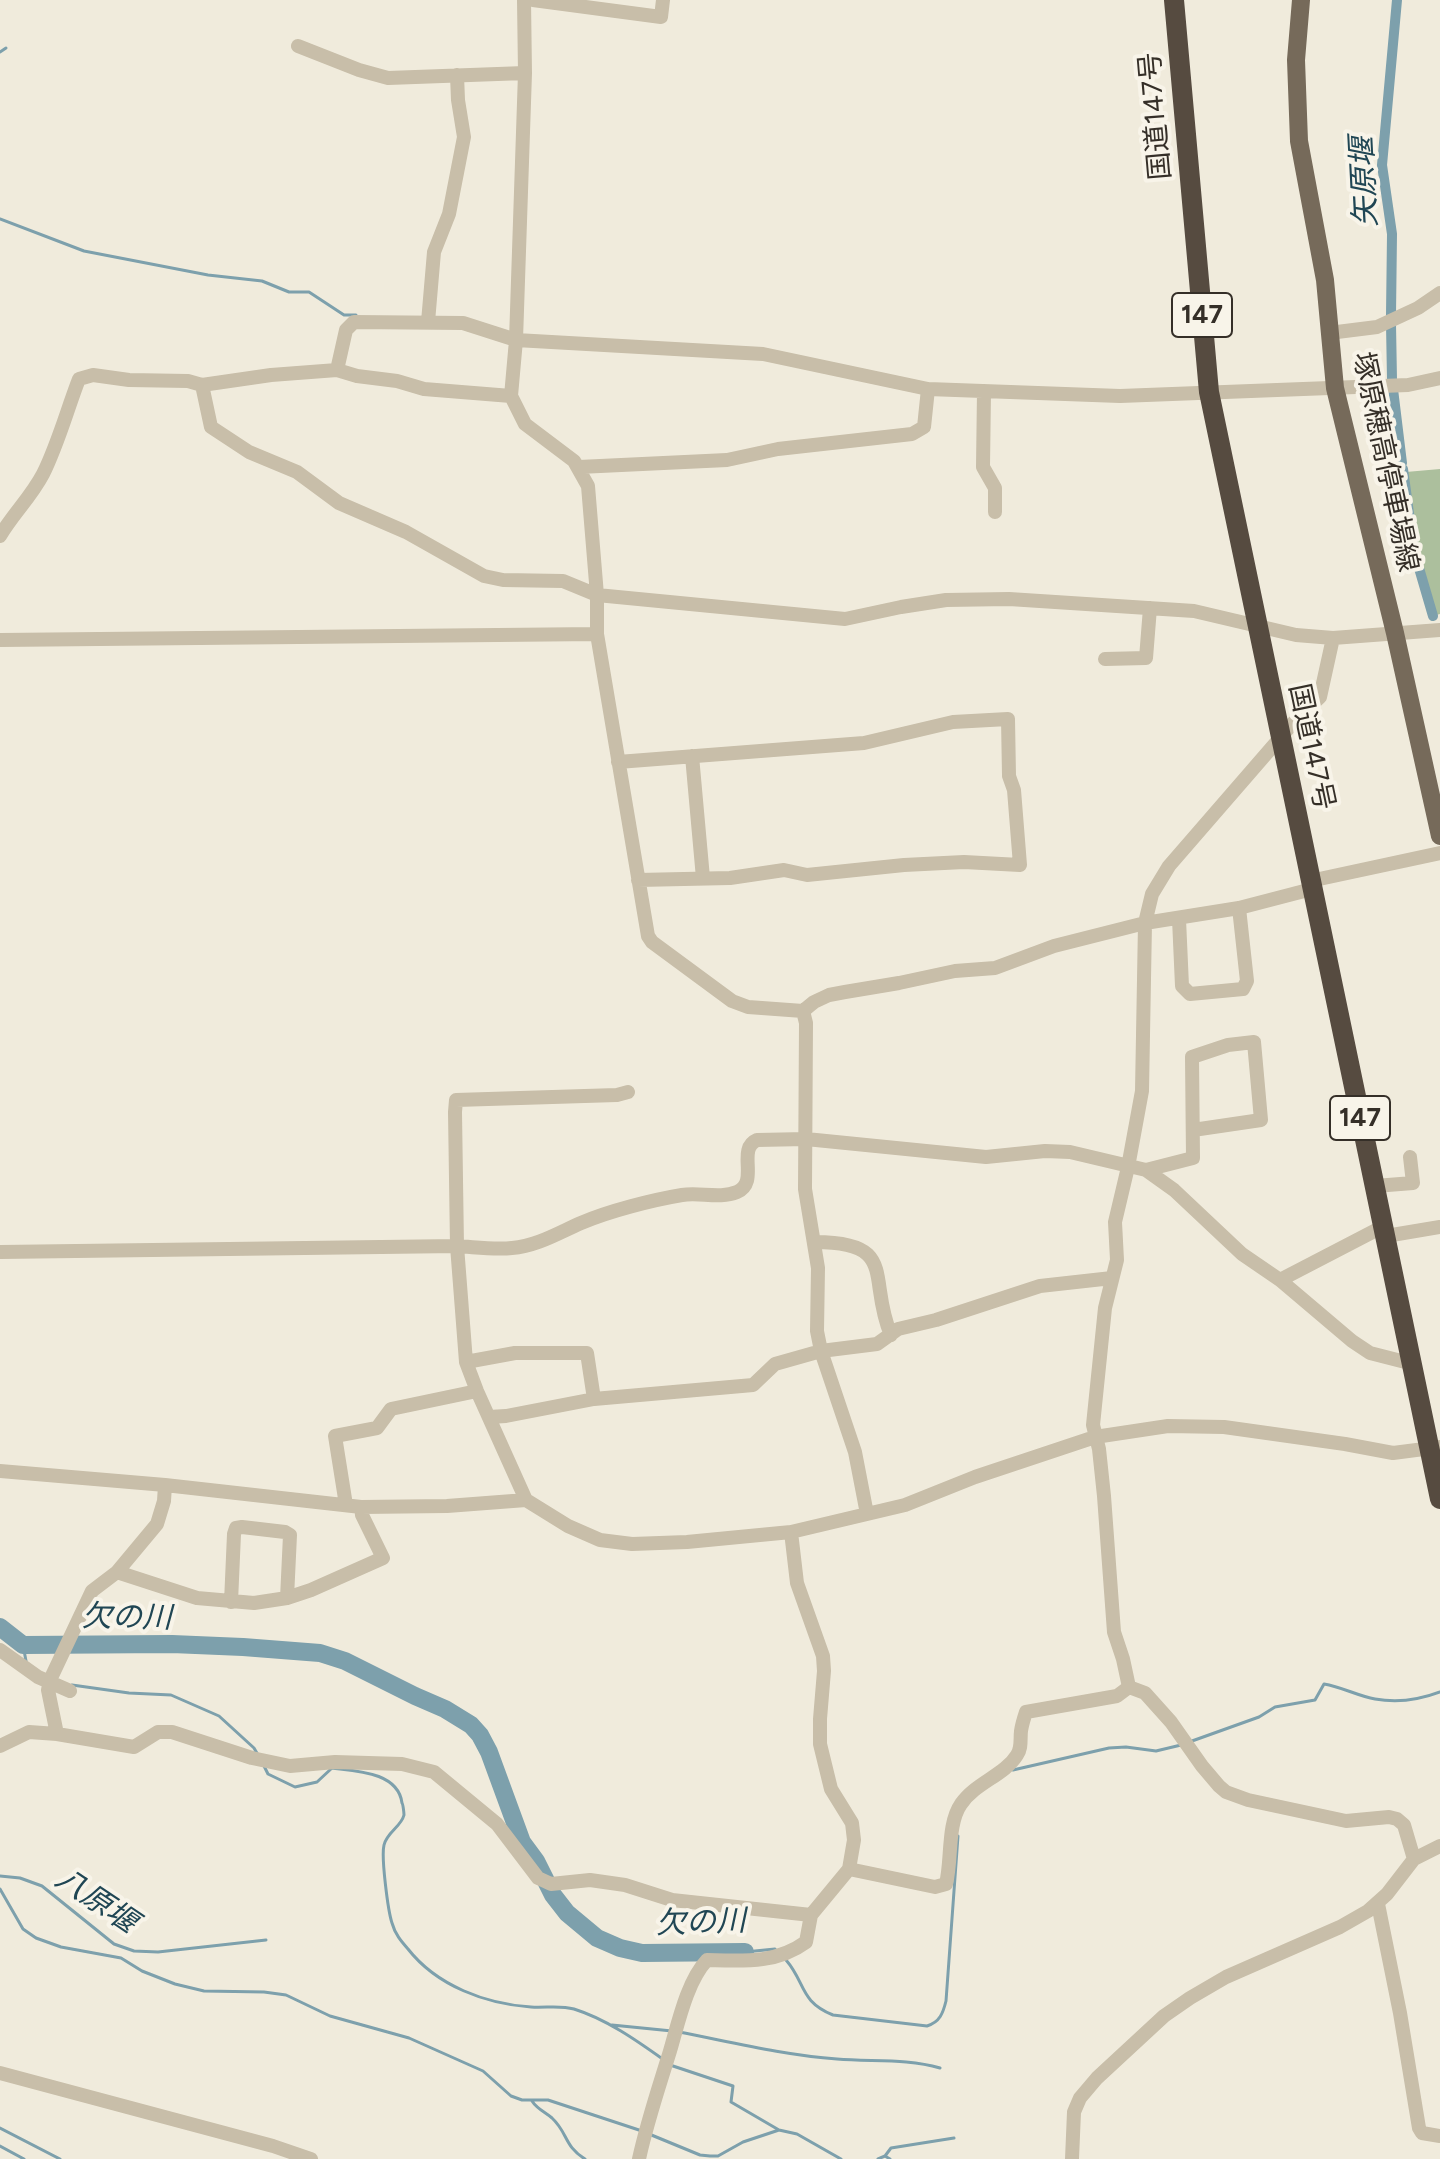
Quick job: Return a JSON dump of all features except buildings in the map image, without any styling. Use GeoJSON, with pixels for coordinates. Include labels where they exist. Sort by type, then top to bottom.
{"type":"FeatureCollection","features":[{"type":"Feature","properties":{"kind":"highway","name":"国道147号"},"geometry":{"type":"LineString","coordinates":[[1174,0],[1209,392],[1413,1364],[1435,1447],[1440,1499]]}},
{"type":"Feature","properties":{"kind":"main road","name":"塚原穂高停車場線"},"geometry":{"type":"LineString","coordinates":[[1301,0],[1296,60],[1299,141],[1325,280],[1335,388],[1395,633],[1440,836]]}},
{"type":"Feature","properties":{"kind":"street"},"geometry":{"type":"LineString","coordinates":[[524,0],[525,73],[516,340],[511,396],[525,424],[565,453],[579,467],[588,486],[598,640],[648,936],[661,949],[732,1001],[748,1007],[803,1011],[829,995],[955,971],[995,968],[1054,946],[1145,923],[1239,908],[1311,885],[1440,853]]}},
{"type":"Feature","properties":{"kind":"street"},"geometry":{"type":"LineString","coordinates":[[533,0],[661,17],[663,0]]}},
{"type":"Feature","properties":{"kind":"street"},"geometry":{"type":"LineString","coordinates":[[298,46],[388,78],[525,73]]}},
{"type":"Feature","properties":{"kind":"street"},"geometry":{"type":"LineString","coordinates":[[428,322],[434,252],[449,214],[464,137],[457,75]]}},
{"type":"Feature","properties":{"kind":"street"},"geometry":{"type":"LineString","coordinates":[[1329,333],[1377,327],[1418,308],[1440,293]]}},
{"type":"Feature","properties":{"kind":"street"},"geometry":{"type":"LineString","coordinates":[[337,370],[346,330],[354,322],[428,322],[463,323],[516,340],[763,354],[928,389],[1120,396],[1408,385],[1440,378]]}},
{"type":"Feature","properties":{"kind":"street"},"geometry":{"type":"LineString","coordinates":[[0,536],[10,518],[30,497],[44,470],[79,379],[93,375],[129,380],[188,381],[202,385],[337,370],[424,389],[511,396]]}},
{"type":"Feature","properties":{"kind":"street"},"geometry":{"type":"LineString","coordinates":[[202,385],[211,427],[249,452],[297,472],[339,503],[406,532],[484,576],[503,580],[563,581],[597,595],[845,619],[946,600],[1009,599],[1194,611],[1296,635],[1333,638],[1440,630]]}},
{"type":"Feature","properties":{"kind":"street"},"geometry":{"type":"LineString","coordinates":[[579,467],[727,460],[778,449],[912,434],[924,427],[928,389]]}},
{"type":"Feature","properties":{"kind":"street"},"geometry":{"type":"LineString","coordinates":[[984,391],[983,467],[995,488],[995,512]]}},
{"type":"Feature","properties":{"kind":"street"},"geometry":{"type":"LineString","coordinates":[[1105,659],[1146,658],[1150,608]]}},
{"type":"Feature","properties":{"kind":"street"},"geometry":{"type":"LineString","coordinates":[[1129,1687],[1114,1632],[1104,1496],[1093,1425],[1105,1308],[1117,1260],[1115,1222],[1142,1091],[1145,923],[1152,894],[1169,866],[1281,737],[1320,697],[1333,638]]}},
{"type":"Feature","properties":{"kind":"street"},"geometry":{"type":"LineString","coordinates":[[0,640],[598,640]]}},
{"type":"Feature","properties":{"kind":"street"},"geometry":{"type":"LineString","coordinates":[[618,762],[864,743],[953,722],[1008,719],[1009,776],[1014,790],[1020,865],[964,862],[807,875],[784,870],[730,878],[638,880]]}},
{"type":"Feature","properties":{"kind":"street"},"geometry":{"type":"LineString","coordinates":[[692,756],[703,878]]}},
{"type":"Feature","properties":{"kind":"street"},"geometry":{"type":"LineString","coordinates":[[1179,919],[1182,986],[1190,994],[1243,989],[1247,981],[1239,908]]}},
{"type":"Feature","properties":{"kind":"street"},"geometry":{"type":"LineString","coordinates":[[803,1011],[806,1023],[805,1189],[818,1268],[817,1331],[855,1452],[867,1514]]}},
{"type":"Feature","properties":{"kind":"street"},"geometry":{"type":"LineString","coordinates":[[0,1252],[457,1246],[513,1248],[540,1242],[583,1222],[653,1201],[684,1194],[736,1192],[747,1181],[748,1148],[757,1140],[806,1139],[986,1157],[1045,1151],[1070,1152],[1146,1170],[1193,1158],[1192,1057],[1228,1045],[1254,1042],[1261,1120],[1193,1130]]}},
{"type":"Feature","properties":{"kind":"street"},"geometry":{"type":"LineString","coordinates":[[628,1092],[617,1095],[456,1100],[457,1246],[466,1362],[526,1500],[589,1536],[621,1543],[687,1542],[791,1532],[905,1505],[975,1477],[1095,1437],[1168,1426],[1199,1425],[1393,1453],[1435,1447]]}},
{"type":"Feature","properties":{"kind":"street"},"geometry":{"type":"LineString","coordinates":[[1375,1186],[1413,1183],[1410,1157]]}},
{"type":"Feature","properties":{"kind":"street"},"geometry":{"type":"LineString","coordinates":[[1146,1170],[1174,1190],[1242,1254],[1280,1280],[1352,1341],[1370,1353],[1413,1364]]}},
{"type":"Feature","properties":{"kind":"street"},"geometry":{"type":"LineString","coordinates":[[1280,1280],[1385,1231],[1440,1227]]}},
{"type":"Feature","properties":{"kind":"street"},"geometry":{"type":"LineString","coordinates":[[815,1242],[838,1242],[869,1253],[891,1335]]}},
{"type":"Feature","properties":{"kind":"street"},"geometry":{"type":"LineString","coordinates":[[489,1417],[594,1399],[753,1385],[775,1364],[821,1351],[877,1344],[898,1329],[1040,1286],[1112,1278]]}},
{"type":"Feature","properties":{"kind":"street"},"geometry":{"type":"LineString","coordinates":[[466,1362],[515,1353],[587,1353],[594,1399]]}},
{"type":"Feature","properties":{"kind":"street"},"geometry":{"type":"LineString","coordinates":[[117,1572],[197,1598],[254,1603],[287,1598],[311,1590],[383,1558],[362,1515],[354,1506],[335,1436],[377,1428],[391,1409],[477,1391]]}},
{"type":"Feature","properties":{"kind":"street"},"geometry":{"type":"LineString","coordinates":[[0,1471],[354,1506],[447,1506],[526,1500]]}},
{"type":"Feature","properties":{"kind":"street"},"geometry":{"type":"LineString","coordinates":[[57,1734],[49,1696],[51,1678],[92,1591],[117,1572],[157,1524],[165,1485]]}},
{"type":"Feature","properties":{"kind":"street"},"geometry":{"type":"LineString","coordinates":[[231,1602],[234,1534],[236,1528],[242,1527],[290,1535],[287,1598]]}},
{"type":"Feature","properties":{"kind":"street"},"geometry":{"type":"LineString","coordinates":[[639,2159],[666,2061],[699,1968],[707,1960],[743,1961],[781,1956],[806,1942],[811,1915],[849,1869],[854,1840],[852,1823],[831,1789],[820,1744],[823,1656],[797,1583],[791,1532]]}},
{"type":"Feature","properties":{"kind":"street"},"geometry":{"type":"LineString","coordinates":[[0,1650],[70,1691]]}},
{"type":"Feature","properties":{"kind":"street"},"geometry":{"type":"LineString","coordinates":[[1129,1687],[1145,1693],[1226,1792],[1248,1800],[1346,1821],[1397,1819],[1404,1825],[1414,1859]]}},
{"type":"Feature","properties":{"kind":"street"},"geometry":{"type":"LineString","coordinates":[[849,1869],[935,1887],[946,1884],[954,1818],[960,1805],[971,1792],[1013,1761],[1020,1751],[1021,1728],[1026,1712],[1117,1696],[1129,1687]]}},
{"type":"Feature","properties":{"kind":"street"},"geometry":{"type":"LineString","coordinates":[[0,1746],[29,1732],[134,1747],[158,1732],[172,1732],[290,1766],[335,1762],[402,1764],[434,1772],[497,1824],[538,1878],[551,1884],[590,1880],[625,1885],[672,1900],[811,1915]]}},
{"type":"Feature","properties":{"kind":"street"},"geometry":{"type":"LineString","coordinates":[[1072,2159],[1074,2112],[1080,2098],[1097,2078],[1164,2016],[1226,1977],[1340,1927],[1378,1904],[1414,1859],[1440,1846]]}},
{"type":"Feature","properties":{"kind":"street"},"geometry":{"type":"LineString","coordinates":[[1378,1904],[1419,2128],[1422,2133],[1440,2136]]}},
{"type":"Feature","properties":{"kind":"street"},"geometry":{"type":"LineString","coordinates":[[0,2073],[273,2146],[311,2159]]}},
{"type":"Feature","properties":{"kind":"green space"},"geometry":{"type":"Polygon","coordinates":[[[1440,469],[1440,614],[1436,615],[1418,556],[1406,472],[1440,469]]]}},
{"type":"Feature","properties":{"kind":"waterway","name":"矢原堰"},"geometry":{"type":"LineString","coordinates":[[1391,315],[1392,234],[1382,165],[1397,0]]}},
{"type":"Feature","properties":{"kind":"waterway"},"geometry":{"type":"LineString","coordinates":[[0,52],[6,48]]}},
{"type":"Feature","properties":{"kind":"waterway"},"geometry":{"type":"LineString","coordinates":[[0,219],[84,251],[208,275],[262,281],[289,292],[309,292],[344,315],[356,315]]}},
{"type":"Feature","properties":{"kind":"waterway","name":"矢原堰"},"geometry":{"type":"LineString","coordinates":[[1391,324],[1392,380]]}},
{"type":"Feature","properties":{"kind":"waterway","name":"矢原堰"},"geometry":{"type":"LineString","coordinates":[[1393,389],[1402,463]]}},
{"type":"Feature","properties":{"kind":"waterway","name":"矢原堰"},"geometry":{"type":"LineString","coordinates":[[1403,469],[1413,543]]}},
{"type":"Feature","properties":{"kind":"waterway","name":"矢原堰"},"geometry":{"type":"LineString","coordinates":[[1414,551],[1433,616]]}},
{"type":"Feature","properties":{"kind":"waterway","name":"欠の川"},"geometry":{"type":"LineString","coordinates":[[0,1627],[23,1645],[243,1647],[320,1653],[345,1661],[445,1709],[471,1725],[489,1752],[522,1842],[536,1861],[553,1895],[567,1913],[597,1938],[642,1953],[745,1952]]}},
{"type":"Feature","properties":{"kind":"waterway"},"geometry":{"type":"LineString","coordinates":[[23,1645],[26,1661]]}},
{"type":"Feature","properties":{"kind":"waterway","name":"欠の川"},"geometry":{"type":"LineString","coordinates":[[1192,1741],[1259,1717],[1275,1707],[1315,1700],[1324,1684],[1369,1698],[1391,1701],[1440,1692]]}},
{"type":"Feature","properties":{"kind":"waterway"},"geometry":{"type":"LineString","coordinates":[[72,1685],[171,1695],[219,1716],[258,1755]]}},
{"type":"Feature","properties":{"kind":"waterway","name":"欠の川"},"geometry":{"type":"LineString","coordinates":[[1013,1770],[1109,1748],[1156,1751],[1181,1745]]}},
{"type":"Feature","properties":{"kind":"waterway"},"geometry":{"type":"LineString","coordinates":[[264,1766],[268,1774],[295,1787],[317,1782],[332,1768],[374,1775],[393,1785],[399,1793],[404,1815],[388,1837],[383,1851],[390,1917],[401,1940],[433,1973],[464,1991],[497,2002],[569,2008],[586,2013],[664,2060]]}},
{"type":"Feature","properties":{"kind":"waterway","name":"欠の川"},"geometry":{"type":"LineString","coordinates":[[786,1960],[808,1998],[833,2015],[927,2026],[935,2022],[946,2001],[958,1836]]}},
{"type":"Feature","properties":{"kind":"waterway","name":"八原堰"},"geometry":{"type":"LineString","coordinates":[[0,1876],[20,1878],[42,1886],[114,1944],[134,1951],[158,1952],[266,1940]]}},
{"type":"Feature","properties":{"kind":"waterway"},"geometry":{"type":"LineString","coordinates":[[0,1889],[23,1929],[36,1938],[61,1947],[121,1958],[142,1971],[204,1991],[286,1995],[330,2016],[409,2038],[483,2071],[511,2096],[522,2100],[548,2100],[642,2131]]}},
{"type":"Feature","properties":{"kind":"waterway","name":"欠の川"},"geometry":{"type":"LineString","coordinates":[[745,1952],[775,1949],[777,1952]]}},
{"type":"Feature","properties":{"kind":"waterway"},"geometry":{"type":"LineString","coordinates":[[612,2025],[672,2031]]}},
{"type":"Feature","properties":{"kind":"waterway"},"geometry":{"type":"LineString","coordinates":[[679,2032],[797,2054],[940,2068]]}},
{"type":"Feature","properties":{"kind":"waterway"},"geometry":{"type":"LineString","coordinates":[[670,2065],[733,2086],[731,2102],[779,2130],[797,2134],[841,2159]]}},
{"type":"Feature","properties":{"kind":"waterway"},"geometry":{"type":"LineString","coordinates":[[532,2101],[552,2118],[573,2149],[585,2159]]}},
{"type":"Feature","properties":{"kind":"waterway"},"geometry":{"type":"LineString","coordinates":[[0,2128],[60,2159]]}},
{"type":"Feature","properties":{"kind":"waterway"},"geometry":{"type":"LineString","coordinates":[[649,2134],[700,2155],[718,2156],[743,2142],[779,2130]]}},
{"type":"Feature","properties":{"kind":"waterway"},"geometry":{"type":"LineString","coordinates":[[885,2156],[891,2148],[954,2138]]}},
{"type":"Feature","properties":{"kind":"waterway"},"geometry":{"type":"LineString","coordinates":[[0,2146],[24,2159]]}},
{"type":"Feature","properties":{"kind":"waterway"},"geometry":{"type":"LineString","coordinates":[[878,2159],[885,2156],[890,2159]]}}]}
